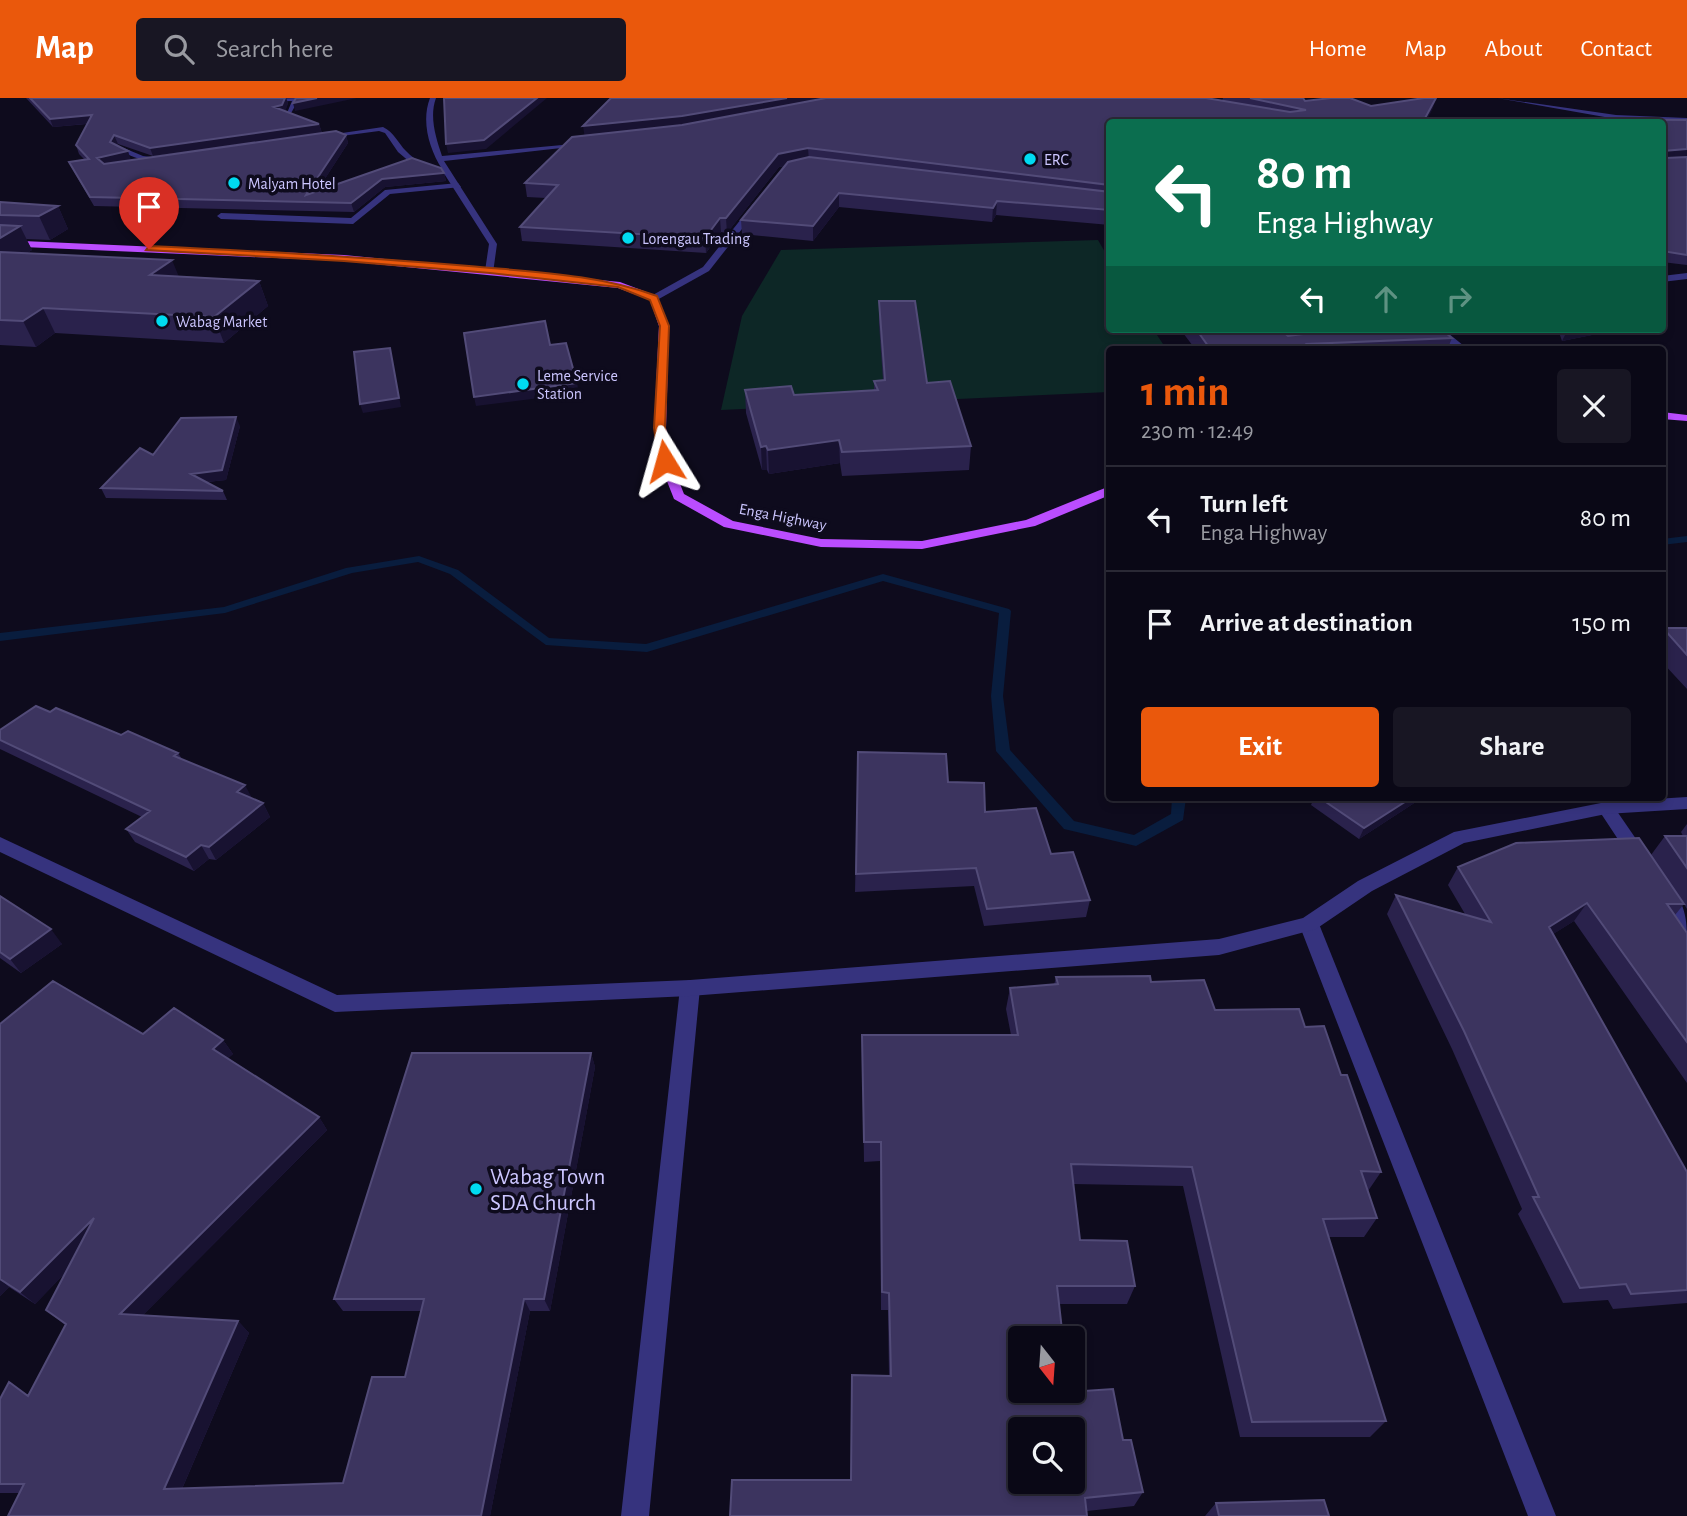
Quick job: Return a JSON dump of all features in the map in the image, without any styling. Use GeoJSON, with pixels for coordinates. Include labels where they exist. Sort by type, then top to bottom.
{"type":"FeatureCollection","features":[{"type":"Feature","properties":{"kind":"main road"},"geometry":{"type":"LineString","coordinates":[[0,243],[344,258],[620,285],[654,298]]}},
{"type":"Feature","properties":{"kind":"main road","name":"Enga Highway"},"geometry":{"type":"LineString","coordinates":[[654,298],[664,326],[660,428],[665,461],[679,496],[729,524],[821,543],[922,545],[1030,523],[1106,492]]}},
{"type":"Feature","properties":{"kind":"main road"},"geometry":{"type":"LineString","coordinates":[[1666,415],[1687,418]]}},
{"type":"Feature","properties":{"kind":"street"},"geometry":{"type":"LineString","coordinates":[[433,98],[430,106],[430,135],[439,159],[493,244],[490,271]]}},
{"type":"Feature","properties":{"kind":"street"},"geometry":{"type":"LineString","coordinates":[[1500,98],[1587,115],[1623,119]]}},
{"type":"Feature","properties":{"kind":"street"},"geometry":{"type":"LineString","coordinates":[[255,100],[296,99],[290,113]]}},
{"type":"Feature","properties":{"kind":"street"},"geometry":{"type":"LineString","coordinates":[[1666,121],[1687,120]]}},
{"type":"Feature","properties":{"kind":"street"},"geometry":{"type":"LineString","coordinates":[[309,138],[380,129],[388,132],[399,151],[417,166],[451,174]]}},
{"type":"Feature","properties":{"kind":"street"},"geometry":{"type":"LineString","coordinates":[[439,159],[592,144]]}},
{"type":"Feature","properties":{"kind":"street"},"geometry":{"type":"LineString","coordinates":[[119,148],[142,158],[163,159]]}},
{"type":"Feature","properties":{"kind":"street"},"geometry":{"type":"LineString","coordinates":[[130,164],[176,157]]}},
{"type":"Feature","properties":{"kind":"street"},"geometry":{"type":"LineString","coordinates":[[221,216],[353,221],[388,192],[458,185]]}},
{"type":"Feature","properties":{"kind":"street"},"geometry":{"type":"LineString","coordinates":[[654,298],[706,269],[767,192]]}},
{"type":"Feature","properties":{"kind":"street"},"geometry":{"type":"LineString","coordinates":[[1666,279],[1687,276]]}},
{"type":"Feature","properties":{"kind":"street"},"geometry":{"type":"LineString","coordinates":[[1441,333],[1459,346]]}},
{"type":"Feature","properties":{"kind":"street"},"geometry":{"type":"LineString","coordinates":[[0,844],[335,1004],[691,988],[1219,947],[1309,924],[1365,886],[1460,837],[1606,808],[1687,803]]}},
{"type":"Feature","properties":{"kind":"street"},"geometry":{"type":"LineString","coordinates":[[1606,808],[1687,929]]}},
{"type":"Feature","properties":{"kind":"street"},"geometry":{"type":"LineString","coordinates":[[1309,924],[1542,1516]]}},
{"type":"Feature","properties":{"kind":"street"},"geometry":{"type":"LineString","coordinates":[[635,1516],[691,988]]}},
{"type":"Feature","properties":{"kind":"green space"},"geometry":{"type":"Polygon","coordinates":[[[1098,240],[1106,254],[1106,333],[1156,333],[1164,346],[1106,346],[1106,392],[721,410],[742,316],[781,250],[1098,240]]]}},
{"type":"Feature","properties":{"kind":"building"},"geometry":{"type":"Polygon","coordinates":[[[30,98],[285,98],[282,105],[274,107],[319,124],[150,148],[114,135],[110,142],[128,151],[97,158],[104,164],[336,131],[346,135],[306,195],[412,158],[441,168],[444,173],[382,179],[351,203],[90,197],[69,162],[89,159],[76,145],[92,115],[50,119],[30,98]]]}},
{"type":"Feature","properties":{"kind":"building"},"geometry":{"type":"Polygon","coordinates":[[[296,98],[317,98],[293,103],[296,98]]]}},
{"type":"Feature","properties":{"kind":"building"},"geometry":{"type":"Polygon","coordinates":[[[444,98],[537,98],[484,140],[446,144],[444,98]]]}},
{"type":"Feature","properties":{"kind":"building"},"geometry":{"type":"Polygon","coordinates":[[[611,98],[787,98],[682,116],[583,126],[611,98]]]}},
{"type":"Feature","properties":{"kind":"building"},"geometry":{"type":"Polygon","coordinates":[[[826,98],[1206,98],[1290,112],[1306,110],[1250,98],[1303,98],[1305,101],[1350,98],[1371,106],[1436,98],[1425,119],[1106,119],[1106,185],[808,148],[778,154],[726,218],[720,218],[705,238],[520,227],[558,185],[525,183],[572,137],[682,125],[826,98]]]}},
{"type":"Feature","properties":{"kind":"building"},"geometry":{"type":"Polygon","coordinates":[[[1666,120],[1687,120],[1687,149],[1666,151],[1666,120]]]}},
{"type":"Feature","properties":{"kind":"building"},"geometry":{"type":"Polygon","coordinates":[[[809,157],[1106,192],[1106,210],[997,201],[993,208],[839,193],[813,226],[741,220],[788,162],[809,157]]]}},
{"type":"Feature","properties":{"kind":"building"},"geometry":{"type":"Polygon","coordinates":[[[1687,157],[1687,255],[1666,252],[1666,158],[1687,157]]]}},
{"type":"Feature","properties":{"kind":"building"},"geometry":{"type":"Polygon","coordinates":[[[0,202],[58,206],[39,216],[0,215],[0,202]]]}},
{"type":"Feature","properties":{"kind":"building"},"geometry":{"type":"Polygon","coordinates":[[[0,225],[20,226],[0,238],[0,225]]]}},
{"type":"Feature","properties":{"kind":"building"},"geometry":{"type":"Polygon","coordinates":[[[0,252],[172,260],[150,275],[259,281],[214,317],[43,308],[23,321],[0,320],[0,252]]]}},
{"type":"Feature","properties":{"kind":"building"},"geometry":{"type":"Polygon","coordinates":[[[879,301],[915,301],[927,383],[950,381],[971,446],[842,452],[839,440],[768,450],[766,446],[761,447],[745,390],[791,386],[794,395],[878,390],[874,381],[885,380],[879,301]]]}},
{"type":"Feature","properties":{"kind":"building"},"geometry":{"type":"Polygon","coordinates":[[[545,321],[550,345],[566,343],[577,383],[474,397],[464,333],[545,321]]]}},
{"type":"Feature","properties":{"kind":"building"},"geometry":{"type":"Polygon","coordinates":[[[1199,333],[1285,333],[1288,336],[1302,333],[1446,333],[1452,338],[1307,344],[1309,346],[1208,346],[1199,333]]]}},
{"type":"Feature","properties":{"kind":"building"},"geometry":{"type":"Polygon","coordinates":[[[390,348],[399,398],[360,404],[354,352],[390,348]]]}},
{"type":"Feature","properties":{"kind":"building"},"geometry":{"type":"Polygon","coordinates":[[[236,417],[222,470],[191,474],[223,491],[101,488],[140,448],[153,455],[181,418],[236,417]]]}},
{"type":"Feature","properties":{"kind":"building"},"geometry":{"type":"Polygon","coordinates":[[[1666,628],[1687,628],[1687,655],[1666,631],[1666,628]]]}},
{"type":"Feature","properties":{"kind":"building"},"geometry":{"type":"Polygon","coordinates":[[[36,706],[50,712],[56,708],[121,735],[128,731],[178,753],[174,756],[245,785],[237,792],[263,803],[209,847],[201,845],[186,857],[126,829],[150,811],[0,740],[0,730],[36,706]]]}},
{"type":"Feature","properties":{"kind":"building"},"geometry":{"type":"Polygon","coordinates":[[[858,752],[946,754],[948,782],[984,783],[985,812],[1036,808],[1051,854],[1073,852],[1090,900],[987,909],[976,868],[856,874],[858,752]]]}},
{"type":"Feature","properties":{"kind":"building"},"geometry":{"type":"Polygon","coordinates":[[[1324,801],[1406,801],[1364,828],[1324,801]]]}},
{"type":"Feature","properties":{"kind":"building"},"geometry":{"type":"Polygon","coordinates":[[[1665,836],[1687,836],[1687,868],[1665,836]]]}},
{"type":"Feature","properties":{"kind":"building"},"geometry":{"type":"Polygon","coordinates":[[[1639,838],[1684,904],[1667,904],[1687,933],[1687,1042],[1587,903],[1549,927],[1687,1172],[1687,1290],[1631,1294],[1626,1284],[1580,1288],[1533,1197],[1539,1197],[1464,1031],[1396,895],[1491,922],[1458,867],[1516,843],[1639,838]]]}},
{"type":"Feature","properties":{"kind":"building"},"geometry":{"type":"Polygon","coordinates":[[[0,896],[51,929],[10,959],[0,952],[0,896]]]}},
{"type":"Feature","properties":{"kind":"building"},"geometry":{"type":"Polygon","coordinates":[[[1150,976],[1151,982],[1204,980],[1215,1010],[1299,1009],[1305,1027],[1324,1026],[1341,1075],[1347,1075],[1381,1172],[1361,1171],[1377,1218],[1323,1219],[1386,1421],[1252,1422],[1192,1167],[1071,1164],[1080,1240],[1127,1241],[1135,1286],[1057,1286],[1062,1326],[1008,1326],[1008,1404],[1085,1404],[1085,1391],[1113,1389],[1123,1440],[1131,1440],[1143,1492],[1085,1498],[1087,1516],[730,1516],[732,1480],[851,1480],[852,1375],[891,1376],[889,1293],[882,1292],[881,1142],[864,1142],[862,1035],[1018,1035],[1010,988],[1058,984],[1056,977],[1150,976]]]}},
{"type":"Feature","properties":{"kind":"building"},"geometry":{"type":"Polygon","coordinates":[[[53,981],[143,1034],[174,1008],[223,1040],[213,1049],[319,1117],[120,1314],[238,1321],[164,1489],[343,1483],[372,1377],[405,1377],[424,1299],[334,1299],[412,1053],[591,1053],[544,1299],[524,1299],[481,1516],[8,1516],[24,1484],[0,1484],[0,1399],[9,1382],[28,1396],[66,1324],[46,1310],[94,1218],[20,1292],[0,1279],[0,1024],[53,981]]]}},
{"type":"Feature","properties":{"kind":"building"},"geometry":{"type":"Polygon","coordinates":[[[1324,1500],[1329,1516],[1219,1516],[1216,1503],[1324,1500]]]}},
{"type":"Feature","properties":{"kind":"waterway"},"geometry":{"type":"LineString","coordinates":[[1666,542],[1687,539]]}},
{"type":"Feature","properties":{"kind":"waterway"},"geometry":{"type":"LineString","coordinates":[[0,637],[225,610],[350,570],[419,559],[454,572],[546,641],[647,648],[883,577],[1005,611],[997,696],[1003,751],[1069,825],[1136,841],[1178,816],[1179,801]]}},
{"type":"Feature","properties":{"kind":"place","name":"ERC"},"geometry":{"type":"Point","coordinates":[1030,159]}},
{"type":"Feature","properties":{"kind":"place","name":"Malyam Hotel"},"geometry":{"type":"Point","coordinates":[234,183]}},
{"type":"Feature","properties":{"kind":"place","name":"Lorengau Trading"},"geometry":{"type":"Point","coordinates":[628,238]}},
{"type":"Feature","properties":{"kind":"place","name":"Wabag Market"},"geometry":{"type":"Point","coordinates":[162,321]}},
{"type":"Feature","properties":{"kind":"place","name":"Leme Service Station"},"geometry":{"type":"Point","coordinates":[523,384]}},
{"type":"Feature","properties":{"kind":"place","name":"Wabag Town SDA Church"},"geometry":{"type":"Point","coordinates":[476,1189]}},
{"type":"Feature","properties":{"kind":"route"},"geometry":{"type":"LineString","coordinates":[[149,249],[344,258],[490,271],[620,285],[654,298],[664,326],[660,428],[665,461]]}}]}
